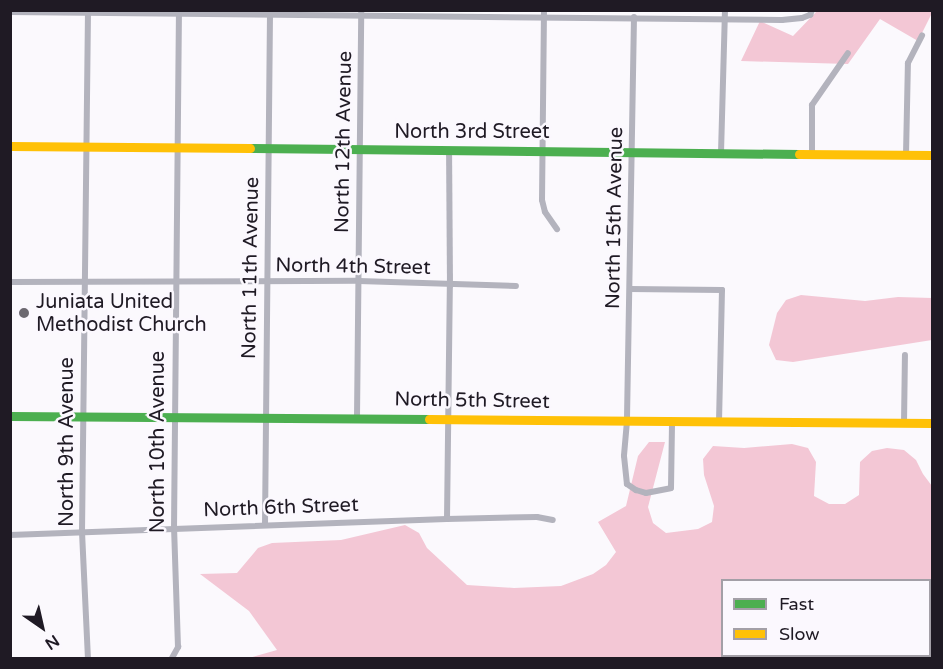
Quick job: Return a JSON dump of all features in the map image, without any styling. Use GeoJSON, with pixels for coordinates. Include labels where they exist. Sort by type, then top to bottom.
{"type":"FeatureCollection","features":[{"type":"Feature","properties":{"kind":"street"},"geometry":{"type":"LineString","coordinates":[[10,12],[452,13],[634,17],[725,14],[802,18],[810,15],[812,10]]}},
{"type":"Feature","properties":{"kind":"street","name":"North 9th Avenue"},"geometry":{"type":"LineString","coordinates":[[88,12],[82,532],[88,658]]}},
{"type":"Feature","properties":{"kind":"street","name":"North 10th Avenue"},"geometry":{"type":"LineString","coordinates":[[174,658],[178,647],[174,529],[179,12]]}},
{"type":"Feature","properties":{"kind":"street","name":"North 11th Avenue"},"geometry":{"type":"LineString","coordinates":[[265,525],[270,12]]}},
{"type":"Feature","properties":{"kind":"street","name":"North 12th Avenue"},"geometry":{"type":"LineString","coordinates":[[357,417],[362,13]]}},
{"type":"Feature","properties":{"kind":"street"},"geometry":{"type":"LineString","coordinates":[[544,14],[542,200],[545,212],[557,229]]}},
{"type":"Feature","properties":{"kind":"street"},"geometry":{"type":"LineString","coordinates":[[722,153],[725,14]]}},
{"type":"Feature","properties":{"kind":"street","name":"North 15th Avenue"},"geometry":{"type":"LineString","coordinates":[[634,17],[625,476],[627,484],[646,493],[671,488],[672,421]]}},
{"type":"Feature","properties":{"kind":"street"},"geometry":{"type":"LineString","coordinates":[[906,154],[908,63],[922,35]]}},
{"type":"Feature","properties":{"kind":"street"},"geometry":{"type":"LineString","coordinates":[[812,154],[812,105],[848,53]]}},
{"type":"Feature","properties":{"kind":"street","name":"North 3rd Street"},"geometry":{"type":"LineString","coordinates":[[10,146],[933,155]]}},
{"type":"Feature","properties":{"kind":"street"},"geometry":{"type":"LineString","coordinates":[[447,519],[450,285],[448,150]]}},
{"type":"Feature","properties":{"kind":"street","name":"North 4th Street"},"geometry":{"type":"LineString","coordinates":[[10,282],[359,281],[516,286]]}},
{"type":"Feature","properties":{"kind":"street"},"geometry":{"type":"LineString","coordinates":[[630,289],[722,290],[720,421]]}},
{"type":"Feature","properties":{"kind":"street"},"geometry":{"type":"LineString","coordinates":[[904,423],[905,355]]}},
{"type":"Feature","properties":{"kind":"street","name":"North 5th Street"},"geometry":{"type":"LineString","coordinates":[[10,416],[933,423]]}},
{"type":"Feature","properties":{"kind":"street","name":"North 6th Street"},"geometry":{"type":"LineString","coordinates":[[10,535],[537,516],[553,520]]}},
{"type":"Feature","properties":{"kind":"shaded area"},"geometry":{"type":"Polygon","coordinates":[[[817,11],[932,11],[932,13],[918,41],[880,19],[848,64],[741,61],[760,21],[793,36],[817,11]]]}},
{"type":"Feature","properties":{"kind":"shaded area"},"geometry":{"type":"Polygon","coordinates":[[[801,295],[865,301],[898,297],[932,298],[932,340],[793,362],[776,360],[769,345],[777,313],[786,300],[801,295]]]}},
{"type":"Feature","properties":{"kind":"shaded area"},"geometry":{"type":"Polygon","coordinates":[[[649,442],[665,442],[648,507],[653,523],[666,533],[698,529],[712,522],[714,506],[704,475],[703,459],[713,446],[744,448],[792,444],[808,448],[816,462],[814,496],[829,504],[845,504],[859,495],[860,462],[872,451],[887,448],[904,450],[916,460],[932,486],[932,621],[931,579],[721,579],[721,657],[742,658],[249,658],[277,650],[249,611],[200,574],[237,573],[258,548],[272,543],[341,540],[405,525],[419,533],[427,548],[467,585],[514,588],[561,586],[593,574],[606,565],[616,552],[598,522],[626,506],[638,456],[649,442]]]}},
{"type":"Feature","properties":{"kind":"traffic: fast"},"geometry":{"type":"LineString","coordinates":[[250,148],[799,154]]}},
{"type":"Feature","properties":{"kind":"traffic: fast"},"geometry":{"type":"LineString","coordinates":[[10,416],[429,419]]}},
{"type":"Feature","properties":{"kind":"traffic: slow"},"geometry":{"type":"LineString","coordinates":[[10,146],[250,148]]}},
{"type":"Feature","properties":{"kind":"traffic: slow"},"geometry":{"type":"LineString","coordinates":[[799,154],[932,155]]}},
{"type":"Feature","properties":{"kind":"traffic: slow"},"geometry":{"type":"LineString","coordinates":[[429,419],[932,423]]}},
{"type":"Feature","properties":{"kind":"place","name":"Juniata United Methodist Church"},"geometry":{"type":"Point","coordinates":[24,313]}}]}
